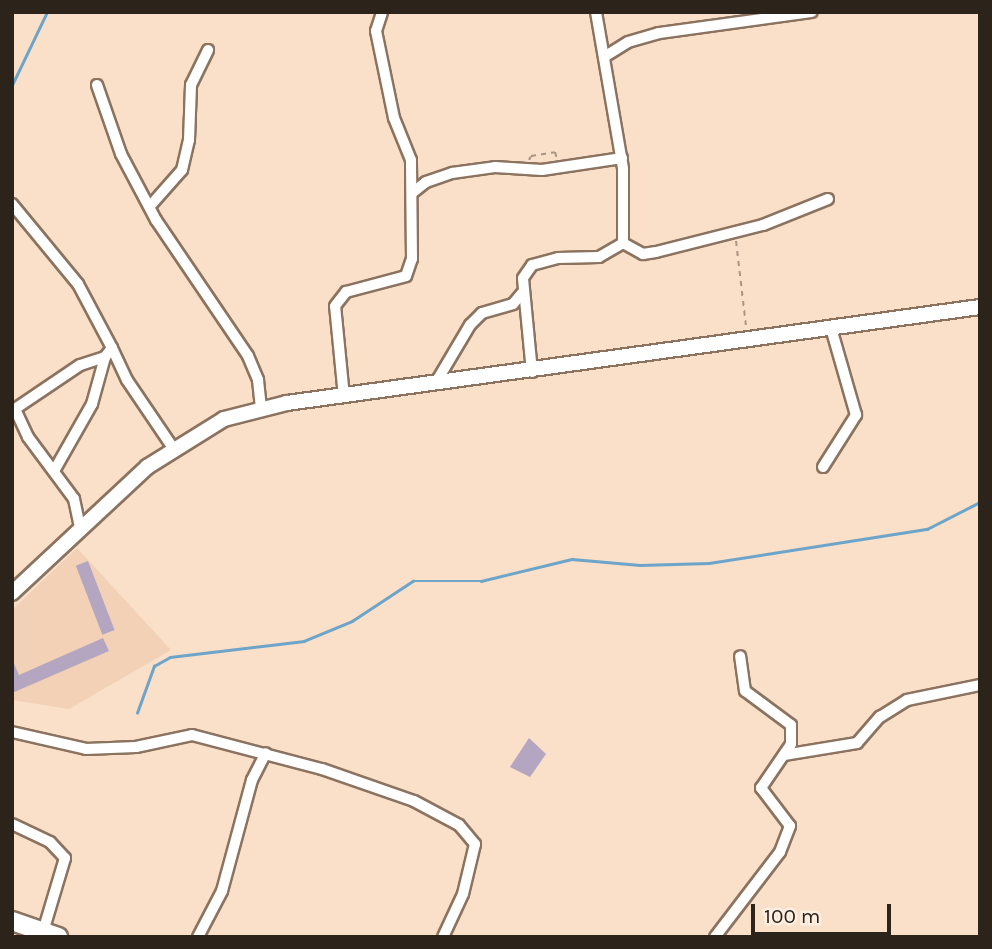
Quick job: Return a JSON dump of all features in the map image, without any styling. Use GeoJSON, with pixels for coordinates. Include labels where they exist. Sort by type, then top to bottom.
{"type":"FeatureCollection","features":[{"type":"Feature","properties":{"kind":"main road"},"geometry":{"type":"LineString","coordinates":[[12,921],[50,934]]}},
{"type":"Feature","properties":{"kind":"street"},"geometry":{"type":"LineString","coordinates":[[344,397],[335,306],[346,292],[395,281],[410,270],[411,160],[394,118],[376,18],[382,12]]}},
{"type":"Feature","properties":{"kind":"street"},"geometry":{"type":"LineString","coordinates":[[596,12],[622,158],[623,243]]}},
{"type":"Feature","properties":{"kind":"street"},"geometry":{"type":"LineString","coordinates":[[604,57],[628,42],[659,33],[812,12]]}},
{"type":"Feature","properties":{"kind":"street"},"geometry":{"type":"LineString","coordinates":[[151,205],[182,170],[191,85],[208,50]]}},
{"type":"Feature","properties":{"kind":"street"},"geometry":{"type":"LineString","coordinates":[[97,85],[121,155],[180,260],[248,356],[258,380],[261,408]]}},
{"type":"Feature","properties":{"kind":"street"},"geometry":{"type":"LineString","coordinates":[[412,193],[426,181],[452,173],[495,167],[525,172],[622,158]]}},
{"type":"Feature","properties":{"kind":"street"},"geometry":{"type":"LineString","coordinates":[[623,243],[643,254],[736,233],[828,199]]}},
{"type":"Feature","properties":{"kind":"street"},"geometry":{"type":"LineString","coordinates":[[12,204],[78,284],[109,353],[173,448]]}},
{"type":"Feature","properties":{"kind":"street"},"geometry":{"type":"LineString","coordinates":[[532,372],[524,292],[525,272],[532,265],[550,259],[600,257],[623,243]]}},
{"type":"Feature","properties":{"kind":"street"},"geometry":{"type":"LineString","coordinates":[[435,384],[470,325],[482,313],[513,304],[524,292]]}},
{"type":"Feature","properties":{"kind":"street"},"geometry":{"type":"LineString","coordinates":[[12,593],[80,527],[173,448],[224,419],[261,408],[980,307]]}},
{"type":"Feature","properties":{"kind":"street"},"geometry":{"type":"LineString","coordinates":[[823,467],[856,415],[831,328]]}},
{"type":"Feature","properties":{"kind":"street"},"geometry":{"type":"LineString","coordinates":[[80,527],[74,499],[28,437],[14,407],[80,365],[109,353]]}},
{"type":"Feature","properties":{"kind":"street"},"geometry":{"type":"LineString","coordinates":[[54,471],[92,404],[109,353]]}},
{"type":"Feature","properties":{"kind":"street"},"geometry":{"type":"LineString","coordinates":[[716,937],[789,834],[786,818],[761,788],[791,744],[791,725],[745,691],[740,656]]}},
{"type":"Feature","properties":{"kind":"street"},"geometry":{"type":"LineString","coordinates":[[784,755],[857,743],[880,717],[907,700],[980,685]]}},
{"type":"Feature","properties":{"kind":"street"},"geometry":{"type":"LineString","coordinates":[[12,732],[86,749],[136,747],[192,735],[266,752],[414,801],[471,833],[475,854],[443,937]]}},
{"type":"Feature","properties":{"kind":"street"},"geometry":{"type":"LineString","coordinates":[[198,937],[222,891],[252,779],[266,752]]}},
{"type":"Feature","properties":{"kind":"street"},"geometry":{"type":"LineString","coordinates":[[12,824],[50,842],[65,858],[50,934]]}},
{"type":"Feature","properties":{"kind":"path"},"geometry":{"type":"LineString","coordinates":[[525,172],[531,156],[555,152],[560,166]]}},
{"type":"Feature","properties":{"kind":"path"},"geometry":{"type":"LineString","coordinates":[[736,233],[748,341]]}},
{"type":"Feature","properties":{"kind":"shaded area"},"geometry":{"type":"Polygon","coordinates":[[[77,548],[171,650],[69,709],[12,700],[12,610],[77,548]]]}},
{"type":"Feature","properties":{"kind":"building"},"geometry":{"type":"Polygon","coordinates":[[[88,561],[115,630],[102,635],[76,566],[88,561]]]}},
{"type":"Feature","properties":{"kind":"building"},"geometry":{"type":"Polygon","coordinates":[[[103,638],[109,651],[12,693],[12,659],[19,675],[103,638]]]}},
{"type":"Feature","properties":{"kind":"building"},"geometry":{"type":"Polygon","coordinates":[[[529,738],[546,754],[530,777],[510,767],[529,738]]]}},
{"type":"Feature","properties":{"kind":"waterway"},"geometry":{"type":"LineString","coordinates":[[12,85],[47,12]]}},
{"type":"Feature","properties":{"kind":"waterway"},"geometry":{"type":"LineString","coordinates":[[137,713],[154,666],[170,657],[304,641],[352,621],[413,581],[481,581],[572,559],[640,565],[709,563],[927,529],[980,502]]}}]}
